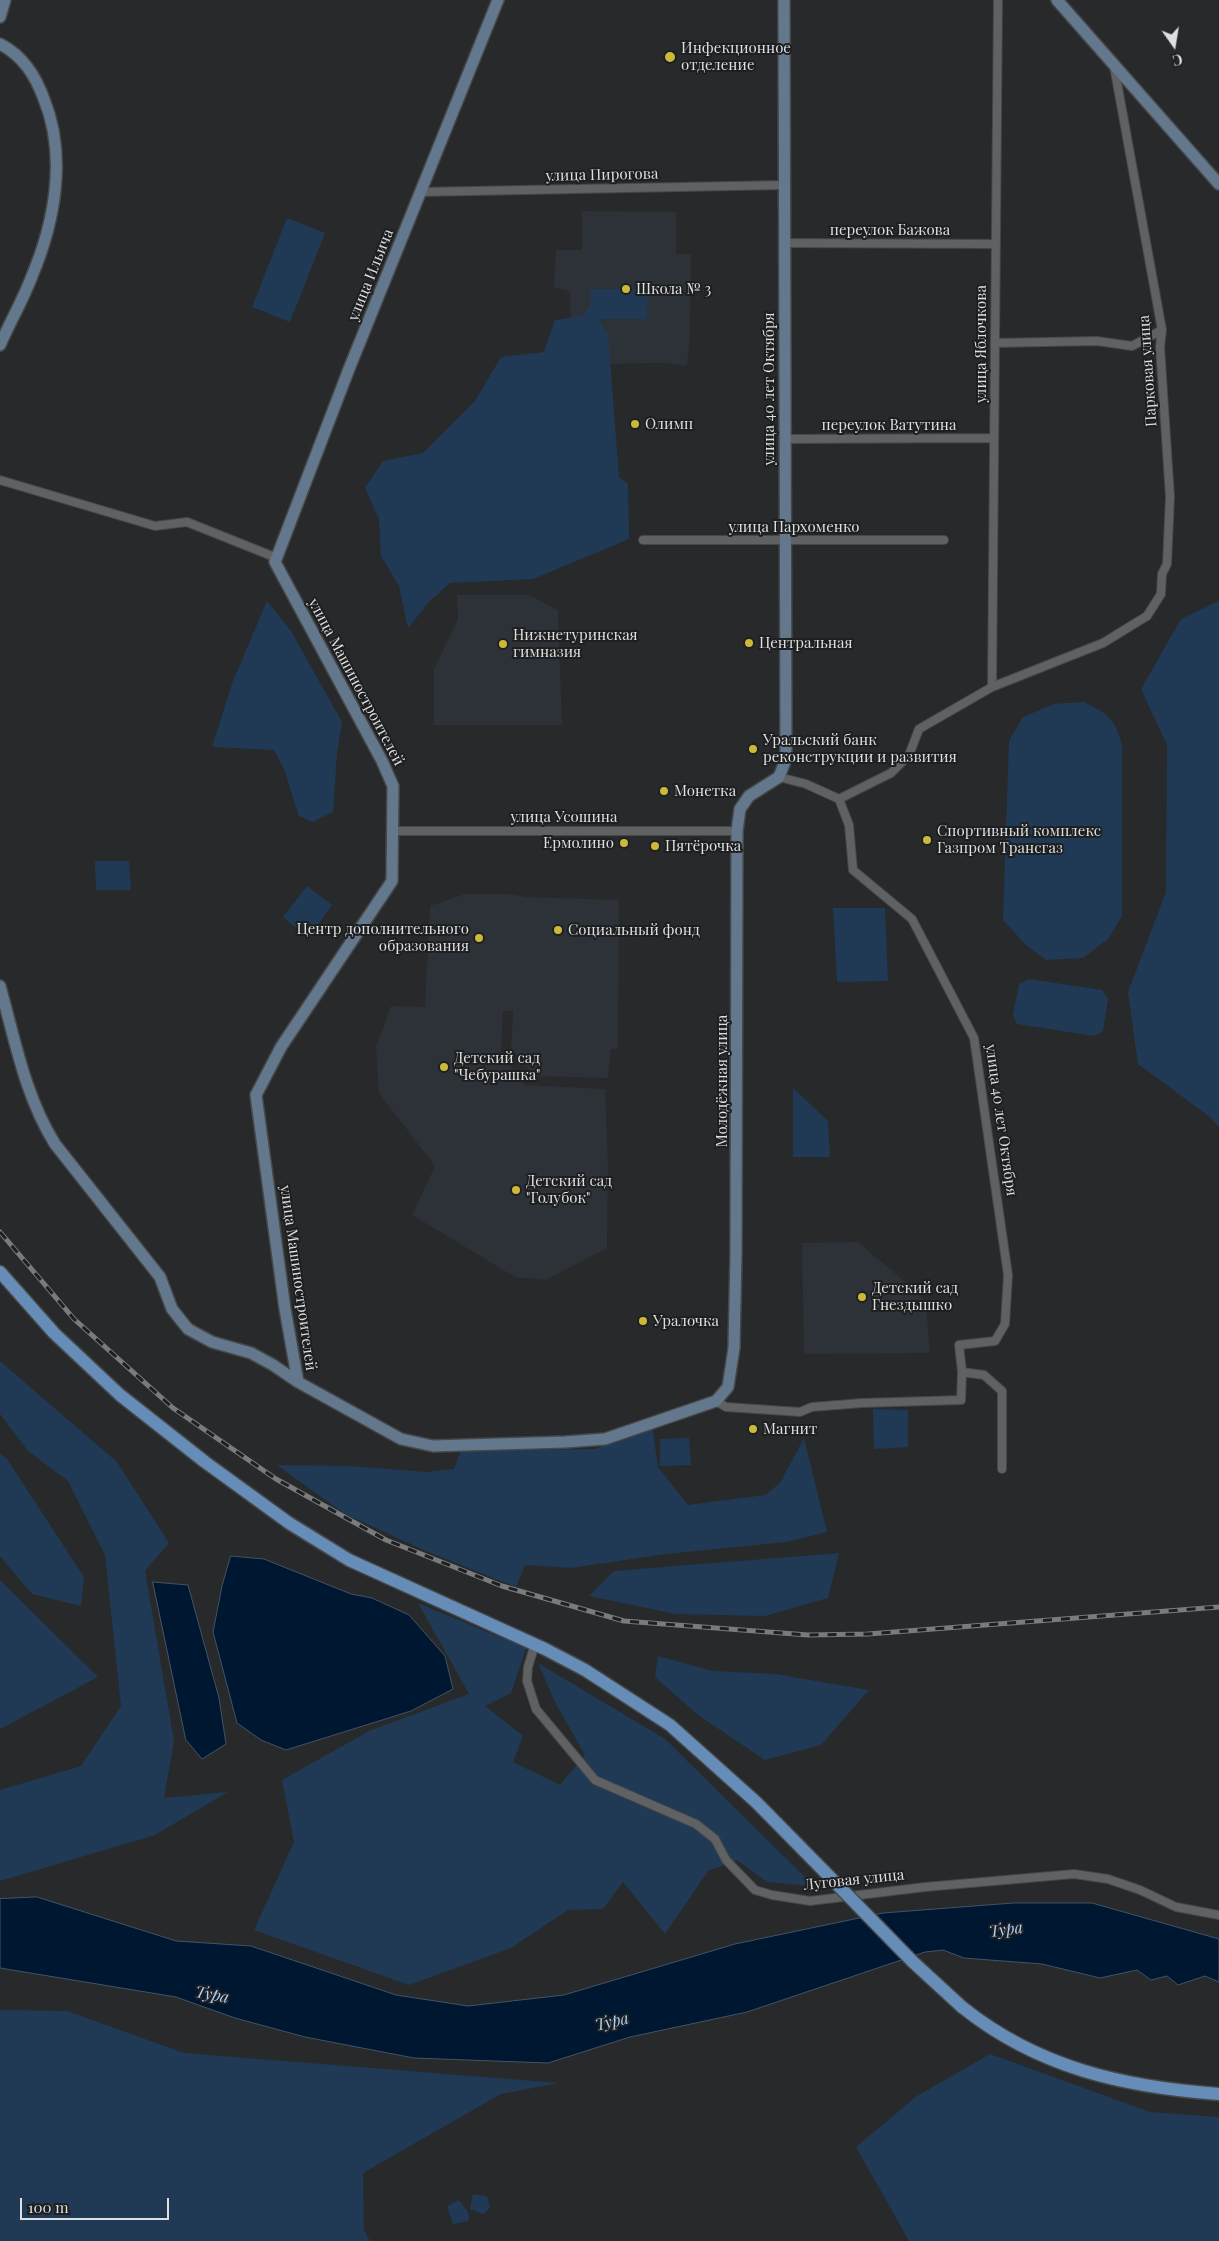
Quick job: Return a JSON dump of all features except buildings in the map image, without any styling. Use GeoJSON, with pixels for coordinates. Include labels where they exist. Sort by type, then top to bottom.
{"type":"FeatureCollection","features":[{"type":"Feature","properties":{"kind":"main road"},"geometry":{"type":"LineString","coordinates":[[0,1272],[54,1333],[120,1395],[205,1462],[289,1523],[350,1560],[535,1644],[585,1670],[670,1725],[756,1802],[913,1962],[962,2007],[990,2029],[1033,2053],[1086,2073],[1187,2092],[1219,2094]]}},
{"type":"Feature","properties":{"kind":"street"},"geometry":{"type":"LineString","coordinates":[[0,17],[5,0]]}},
{"type":"Feature","properties":{"kind":"street","name":"улица Ильича"},"geometry":{"type":"LineString","coordinates":[[275,562],[420,192],[498,0]]}},
{"type":"Feature","properties":{"kind":"street","name":"улица 40 лет Октября"},"geometry":{"type":"LineString","coordinates":[[780,777],[786,759],[784,0]]}},
{"type":"Feature","properties":{"kind":"street","name":"улица Яблочкова"},"geometry":{"type":"LineString","coordinates":[[992,687],[998,0]]}},
{"type":"Feature","properties":{"kind":"street"},"geometry":{"type":"LineString","coordinates":[[1057,0],[1219,184]]}},
{"type":"Feature","properties":{"kind":"street"},"geometry":{"type":"LineString","coordinates":[[0,44],[22,60],[36,79],[55,134],[58,156],[54,202],[46,237],[32,276],[0,345]]}},
{"type":"Feature","properties":{"kind":"street","name":"Парковая улица"},"geometry":{"type":"LineString","coordinates":[[992,687],[1103,643],[1147,616],[1161,594],[1162,574],[1167,564],[1170,497],[1160,347],[1162,330],[1113,62]]}},
{"type":"Feature","properties":{"kind":"street","name":"улица Пирогова"},"geometry":{"type":"LineString","coordinates":[[420,192],[784,185]]}},
{"type":"Feature","properties":{"kind":"street","name":"переулок Бажова"},"geometry":{"type":"LineString","coordinates":[[784,243],[995,244]]}},
{"type":"Feature","properties":{"kind":"street"},"geometry":{"type":"LineString","coordinates":[[995,342],[1097,341],[1132,346],[1162,330]]}},
{"type":"Feature","properties":{"kind":"street","name":"переулок Ватутина"},"geometry":{"type":"LineString","coordinates":[[784,439],[994,438]]}},
{"type":"Feature","properties":{"kind":"street"},"geometry":{"type":"LineString","coordinates":[[0,480],[155,526],[187,522],[272,556],[275,562]]}},
{"type":"Feature","properties":{"kind":"street","name":"улица Пархоменко"},"geometry":{"type":"LineString","coordinates":[[643,540],[785,542],[944,540]]}},
{"type":"Feature","properties":{"kind":"street","name":"улица Машиностроителей"},"geometry":{"type":"LineString","coordinates":[[275,562],[392,786],[392,881],[281,1047],[256,1096],[285,1309],[298,1382],[401,1439],[433,1446],[604,1439],[716,1401]]}},
{"type":"Feature","properties":{"kind":"street"},"geometry":{"type":"LineString","coordinates":[[780,777],[806,784],[839,799],[891,773],[909,755],[919,729],[992,687]]}},
{"type":"Feature","properties":{"kind":"street","name":"Молодёжная улица"},"geometry":{"type":"LineString","coordinates":[[716,1401],[728,1387],[734,1338],[736,1254],[737,831],[740,809],[749,796],[780,777]]}},
{"type":"Feature","properties":{"kind":"street","name":"улица 40 лет Октября"},"geometry":{"type":"LineString","coordinates":[[839,799],[849,825],[853,870],[912,919],[974,1038],[1008,1275],[1004,1324],[995,1341],[959,1345],[962,1372]]}},
{"type":"Feature","properties":{"kind":"street","name":"улица Усошина"},"geometry":{"type":"LineString","coordinates":[[392,831],[737,831]]}},
{"type":"Feature","properties":{"kind":"street"},"geometry":{"type":"LineString","coordinates":[[0,986],[23,1071],[42,1124],[55,1144],[160,1277],[172,1309],[188,1329],[212,1342],[250,1353],[272,1364],[298,1382]]}},
{"type":"Feature","properties":{"kind":"street"},"geometry":{"type":"LineString","coordinates":[[716,1401],[726,1407],[800,1412],[812,1407],[862,1403],[961,1400],[962,1372],[984,1375],[1002,1391],[1002,1470]]}},
{"type":"Feature","properties":{"kind":"street","name":"Луговая улица"},"geometry":{"type":"LineString","coordinates":[[535,1644],[528,1667],[527,1681],[536,1709],[595,1780],[696,1824],[715,1839],[726,1860],[755,1890],[772,1895],[810,1901],[925,1886],[1074,1874],[1108,1879],[1140,1890],[1176,1907],[1219,1915]]}},
{"type":"Feature","properties":{"kind":"shaded area","name":"Школа № 3"},"geometry":{"type":"Polygon","coordinates":[[[582,211],[676,212],[676,254],[691,254],[690,336],[687,366],[664,363],[605,364],[571,345],[570,291],[554,288],[556,250],[582,250],[582,211]]]}},
{"type":"Feature","properties":{"kind":"shaded area"},"geometry":{"type":"Polygon","coordinates":[[[287,218],[325,233],[290,322],[252,307],[287,218]]]}},
{"type":"Feature","properties":{"kind":"shaded area"},"geometry":{"type":"Polygon","coordinates":[[[591,289],[648,289],[647,319],[598,319],[608,335],[619,477],[628,484],[629,539],[533,579],[450,583],[429,602],[408,628],[399,586],[381,556],[379,519],[365,488],[383,461],[423,453],[475,401],[501,357],[544,352],[555,320],[583,316],[591,305],[591,289]]]}},
{"type":"Feature","properties":{"kind":"shaded area","name":"Нижнетуринская гимназия"},"geometry":{"type":"Polygon","coordinates":[[[457,595],[529,595],[558,610],[562,725],[434,725],[434,669],[458,619],[457,595]]]}},
{"type":"Feature","properties":{"kind":"shaded area"},"geometry":{"type":"Polygon","coordinates":[[[267,601],[291,631],[342,722],[337,753],[333,812],[313,822],[299,816],[284,769],[274,750],[212,747],[233,681],[267,601]]]}},
{"type":"Feature","properties":{"kind":"shaded area"},"geometry":{"type":"Polygon","coordinates":[[[1219,601],[1219,1127],[1210,1117],[1138,1064],[1128,992],[1166,892],[1167,745],[1141,689],[1181,619],[1219,601]]]}},
{"type":"Feature","properties":{"kind":"shaded area"},"geometry":{"type":"Polygon","coordinates":[[[1084,702],[1109,718],[1116,729],[1122,745],[1122,916],[1108,939],[1083,958],[1046,960],[1026,945],[1003,920],[1009,741],[1023,717],[1054,704],[1084,702]]]}},
{"type":"Feature","properties":{"kind":"shaded area"},"geometry":{"type":"Polygon","coordinates":[[[95,861],[129,861],[131,890],[96,890],[95,861]]]}},
{"type":"Feature","properties":{"kind":"shaded area"},"geometry":{"type":"Polygon","coordinates":[[[307,886],[332,905],[308,938],[283,917],[307,886]]]}},
{"type":"Feature","properties":{"kind":"shaded area"},"geometry":{"type":"Polygon","coordinates":[[[465,894],[510,894],[527,897],[619,900],[618,1049],[611,1049],[608,1078],[534,1076],[511,1048],[513,1011],[503,1011],[501,1054],[525,1085],[605,1089],[608,1164],[607,1248],[546,1280],[515,1277],[412,1215],[435,1166],[379,1093],[376,1047],[391,1006],[425,1007],[430,906],[465,894]]]}},
{"type":"Feature","properties":{"kind":"shaded area"},"geometry":{"type":"Polygon","coordinates":[[[833,908],[885,908],[888,981],[837,982],[833,908]]]}},
{"type":"Feature","properties":{"kind":"shaded area"},"geometry":{"type":"Polygon","coordinates":[[[1029,979],[1102,990],[1108,999],[1103,1031],[1094,1036],[1017,1024],[1013,1015],[1019,984],[1029,979]]]}},
{"type":"Feature","properties":{"kind":"shaded area"},"geometry":{"type":"Polygon","coordinates":[[[793,1088],[828,1121],[830,1157],[793,1157],[793,1088]]]}},
{"type":"Feature","properties":{"kind":"shaded area","name":"Детский сад Гнездышко"},"geometry":{"type":"Polygon","coordinates":[[[858,1242],[916,1291],[926,1303],[930,1353],[804,1354],[802,1243],[858,1242]]]}},
{"type":"Feature","properties":{"kind":"shaded area"},"geometry":{"type":"Polygon","coordinates":[[[0,1361],[117,1462],[169,1543],[145,1571],[174,1741],[164,1798],[228,1792],[155,1835],[0,1881],[0,1790],[81,1766],[121,1706],[105,1555],[68,1481],[28,1451],[0,1414],[0,1361]]]}},
{"type":"Feature","properties":{"kind":"shaded area"},"geometry":{"type":"Polygon","coordinates":[[[873,1409],[908,1410],[908,1447],[874,1449],[873,1409]]]}},
{"type":"Feature","properties":{"kind":"shaded area"},"geometry":{"type":"Polygon","coordinates":[[[652,1425],[658,1467],[688,1505],[765,1495],[780,1483],[804,1438],[827,1532],[786,1542],[666,1554],[571,1568],[525,1565],[516,1587],[426,1551],[343,1513],[277,1465],[350,1466],[427,1472],[454,1469],[461,1451],[595,1449],[652,1425]]]}},
{"type":"Feature","properties":{"kind":"shaded area"},"geometry":{"type":"Polygon","coordinates":[[[689,1438],[691,1465],[660,1466],[660,1439],[689,1438]]]}},
{"type":"Feature","properties":{"kind":"shaded area"},"geometry":{"type":"Polygon","coordinates":[[[0,1454],[7,1459],[84,1577],[81,1606],[32,1594],[0,1556],[0,1454]]]}},
{"type":"Feature","properties":{"kind":"shaded area"},"geometry":{"type":"Polygon","coordinates":[[[839,1553],[828,1598],[765,1616],[676,1614],[589,1596],[614,1571],[839,1553]]]}},
{"type":"Feature","properties":{"kind":"shaded area"},"geometry":{"type":"Polygon","coordinates":[[[0,1580],[98,1677],[0,1729],[0,1580]]]}},
{"type":"Feature","properties":{"kind":"shaded area"},"geometry":{"type":"Polygon","coordinates":[[[418,1603],[526,1648],[511,1693],[485,1706],[523,1736],[513,1762],[560,1785],[585,1755],[555,1702],[538,1663],[665,1739],[814,1886],[767,1882],[737,1860],[708,1871],[665,1934],[623,1882],[603,1909],[568,1910],[511,1948],[409,1985],[254,1930],[294,1842],[282,1780],[371,1730],[469,1694],[418,1603]]]}},
{"type":"Feature","properties":{"kind":"shaded area"},"geometry":{"type":"Polygon","coordinates":[[[658,1656],[713,1671],[775,1674],[869,1690],[821,1745],[765,1760],[698,1715],[655,1677],[658,1656]]]}},
{"type":"Feature","properties":{"kind":"shaded area"},"geometry":{"type":"Polygon","coordinates":[[[0,2010],[67,2011],[184,2053],[559,2083],[501,2094],[363,2173],[364,2230],[370,2241],[0,2241],[0,2010]]]}},
{"type":"Feature","properties":{"kind":"shaded area"},"geometry":{"type":"Polygon","coordinates":[[[990,2054],[1150,2112],[1219,2117],[1219,2241],[909,2241],[856,2147],[917,2096],[990,2054]]]}},
{"type":"Feature","properties":{"kind":"shaded area"},"geometry":{"type":"Polygon","coordinates":[[[473,2194],[487,2196],[490,2208],[483,2214],[470,2209],[473,2194]]]}},
{"type":"Feature","properties":{"kind":"shaded area"},"geometry":{"type":"Polygon","coordinates":[[[459,2200],[468,2212],[469,2221],[453,2224],[447,2206],[459,2200]]]}},
{"type":"Feature","properties":{"kind":"water"},"geometry":{"type":"Polygon","coordinates":[[[231,1556],[264,1559],[351,1594],[372,1598],[409,1615],[445,1656],[453,1689],[411,1711],[286,1750],[261,1740],[237,1723],[213,1632],[222,1586],[231,1556]]]}},
{"type":"Feature","properties":{"kind":"water"},"geometry":{"type":"Polygon","coordinates":[[[153,1582],[188,1585],[219,1698],[226,1744],[202,1759],[186,1740],[153,1582]]]}},
{"type":"Feature","properties":{"kind":"water","name":"Тура"},"geometry":{"type":"Polygon","coordinates":[[[37,1897],[176,1941],[251,1946],[396,1995],[468,2006],[564,1995],[735,1944],[883,1913],[1013,1903],[1092,1903],[1219,1939],[1219,1982],[1205,1976],[1178,1985],[1167,1976],[1151,1980],[1137,1970],[1100,1978],[1042,1964],[964,1958],[943,1950],[925,1952],[747,2012],[630,2037],[548,2063],[414,2058],[305,2037],[235,2018],[176,1997],[0,1968],[0,1899],[37,1897]]]}},
{"type":"Feature","properties":{"kind":"railway"},"geometry":{"type":"LineString","coordinates":[[0,1232],[74,1319],[173,1408],[276,1479],[386,1540],[502,1586],[624,1621],[808,1635],[868,1634],[1219,1607]]}},
{"type":"Feature","properties":{"kind":"place","name":"Инфекционное отделение"},"geometry":{"type":"Point","coordinates":[670,57]}},
{"type":"Feature","properties":{"kind":"place","name":"Школа № 3"},"geometry":{"type":"Point","coordinates":[626,289]}},
{"type":"Feature","properties":{"kind":"place","name":"Олимп"},"geometry":{"type":"Point","coordinates":[635,424]}},
{"type":"Feature","properties":{"kind":"place","name":"Центральная"},"geometry":{"type":"Point","coordinates":[749,643]}},
{"type":"Feature","properties":{"kind":"place","name":"Нижнетуринская гимназия"},"geometry":{"type":"Point","coordinates":[503,644]}},
{"type":"Feature","properties":{"kind":"place","name":"Уральский банк реконструкции и развития"},"geometry":{"type":"Point","coordinates":[753,749]}},
{"type":"Feature","properties":{"kind":"place","name":"Монетка"},"geometry":{"type":"Point","coordinates":[664,791]}},
{"type":"Feature","properties":{"kind":"place","name":"Спортивный комплекс Газпром Трансгаз"},"geometry":{"type":"Point","coordinates":[927,840]}},
{"type":"Feature","properties":{"kind":"place","name":"Ермолино"},"geometry":{"type":"Point","coordinates":[624,843]}},
{"type":"Feature","properties":{"kind":"place","name":"Пятёрочка"},"geometry":{"type":"Point","coordinates":[655,846]}},
{"type":"Feature","properties":{"kind":"place","name":"Социальный фонд"},"geometry":{"type":"Point","coordinates":[558,930]}},
{"type":"Feature","properties":{"kind":"place","name":"Центр дополнительного образования"},"geometry":{"type":"Point","coordinates":[479,938]}},
{"type":"Feature","properties":{"kind":"place","name":"Детский сад \"Чебурашка\""},"geometry":{"type":"Point","coordinates":[444,1067]}},
{"type":"Feature","properties":{"kind":"place","name":"Детский сад \"Голубок\""},"geometry":{"type":"Point","coordinates":[516,1190]}},
{"type":"Feature","properties":{"kind":"place","name":"Детский сад Гнездышко"},"geometry":{"type":"Point","coordinates":[862,1297]}},
{"type":"Feature","properties":{"kind":"place","name":"Уралочка"},"geometry":{"type":"Point","coordinates":[643,1321]}},
{"type":"Feature","properties":{"kind":"place","name":"Магнит"},"geometry":{"type":"Point","coordinates":[753,1429]}}]}
